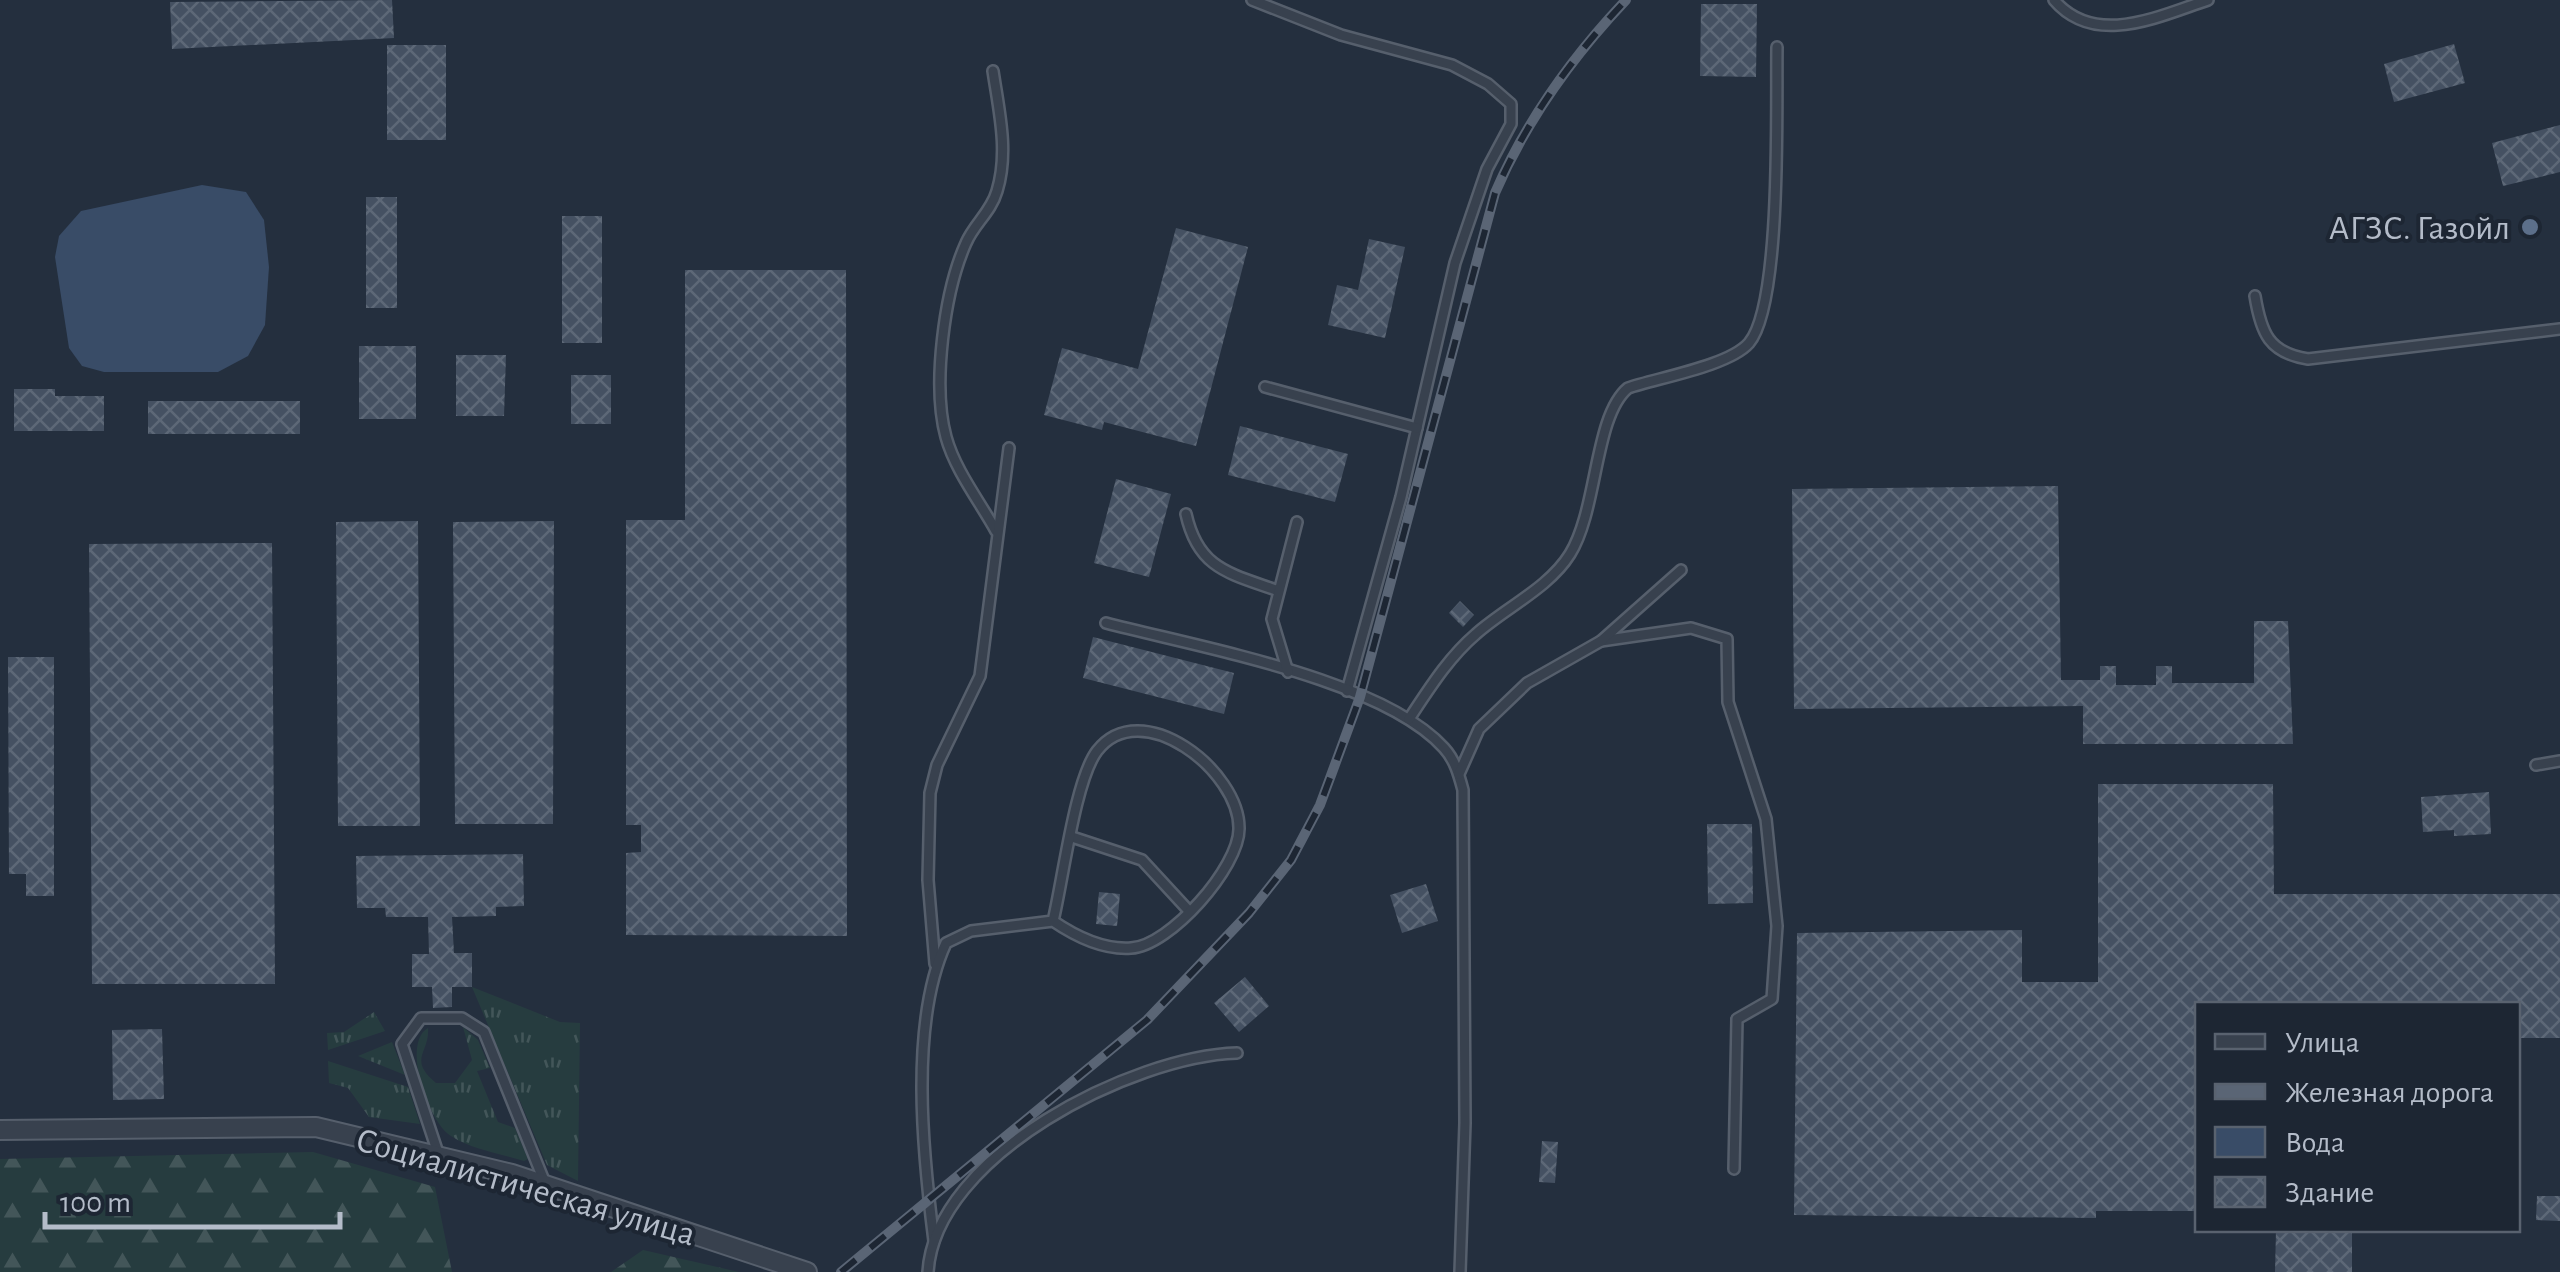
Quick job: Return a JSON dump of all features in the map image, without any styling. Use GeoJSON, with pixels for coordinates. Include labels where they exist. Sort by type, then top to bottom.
{"type":"FeatureCollection","features":[{"type":"Feature","properties":{"kind":"street","name":"Социалистическая улица"},"geometry":{"type":"LineString","coordinates":[[0,1130],[316,1127],[438,1153],[807,1272]]}},
{"type":"Feature","properties":{"kind":"lane"},"geometry":{"type":"LineString","coordinates":[[1252,0],[1330,31],[1452,65],[1488,84],[1512,104],[1511,124],[1487,169],[1455,263],[1417,428],[1346,691]]}},
{"type":"Feature","properties":{"kind":"lane"},"geometry":{"type":"LineString","coordinates":[[2054,0],[2082,22],[2114,26],[2208,0]]}},
{"type":"Feature","properties":{"kind":"lane"},"geometry":{"type":"LineString","coordinates":[[1409,720],[1455,654],[1570,554],[1596,482],[1606,425],[1617,397],[1628,388],[1737,352],[1757,330],[1773,218],[1777,48]]}},
{"type":"Feature","properties":{"kind":"lane"},"geometry":{"type":"LineString","coordinates":[[993,71],[1003,141],[1002,170],[990,209],[971,232],[957,264],[943,353],[941,402],[948,443],[998,534]]}},
{"type":"Feature","properties":{"kind":"lane"},"geometry":{"type":"LineString","coordinates":[[2255,296],[2263,335],[2271,345],[2308,359],[2560,329]]}},
{"type":"Feature","properties":{"kind":"lane"},"geometry":{"type":"LineString","coordinates":[[1266,388],[1417,428]]}},
{"type":"Feature","properties":{"kind":"lane"},"geometry":{"type":"LineString","coordinates":[[936,972],[928,880],[930,793],[937,765],[980,676],[1009,448]]}},
{"type":"Feature","properties":{"kind":"lane"},"geometry":{"type":"LineString","coordinates":[[1186,514],[1191,537],[1207,560],[1276,590]]}},
{"type":"Feature","properties":{"kind":"lane"},"geometry":{"type":"LineString","coordinates":[[1288,672],[1273,629],[1276,590],[1296,522]]}},
{"type":"Feature","properties":{"kind":"lane"},"geometry":{"type":"LineString","coordinates":[[1459,774],[1480,729],[1526,683],[1601,641],[1681,570]]}},
{"type":"Feature","properties":{"kind":"lane"},"geometry":{"type":"LineString","coordinates":[[1106,623],[1346,691],[1409,720],[1443,747],[1459,774],[1464,790],[1460,1272]]}},
{"type":"Feature","properties":{"kind":"lane"},"geometry":{"type":"LineString","coordinates":[[1601,641],[1691,628],[1727,639],[1728,702],[1766,819],[1776,926],[1772,999],[1737,1020],[1734,1169]]}},
{"type":"Feature","properties":{"kind":"lane"},"geometry":{"type":"LineString","coordinates":[[928,1272],[934,1241],[926,1175],[925,1051],[936,972],[946,943],[954,935],[1053,921],[1088,940],[1128,949],[1151,941],[1189,911],[1221,876],[1234,850],[1239,828],[1234,806],[1219,778],[1190,749],[1132,731],[1106,742],[1086,773],[1053,921]]}},
{"type":"Feature","properties":{"kind":"lane"},"geometry":{"type":"LineString","coordinates":[[2536,765],[2560,761]]}},
{"type":"Feature","properties":{"kind":"lane"},"geometry":{"type":"LineString","coordinates":[[1072,837],[1142,860],[1189,911]]}},
{"type":"Feature","properties":{"kind":"lane"},"geometry":{"type":"LineString","coordinates":[[438,1153],[402,1044],[421,1018],[462,1018],[484,1032],[546,1186]]}},
{"type":"Feature","properties":{"kind":"lane"},"geometry":{"type":"LineString","coordinates":[[934,1241],[966,1186],[1076,1100],[1169,1062],[1236,1052]]}},
{"type":"Feature","properties":{"kind":"green space"},"geometry":{"type":"Polygon","coordinates":[[[472,987],[560,1022],[580,1023],[578,1181],[547,1165],[472,987]]]}},
{"type":"Feature","properties":{"kind":"green space"},"geometry":{"type":"Polygon","coordinates":[[[374,1012],[385,1031],[328,1050],[327,1033],[344,1032],[374,1012]]]}},
{"type":"Feature","properties":{"kind":"green space"},"geometry":{"type":"Polygon","coordinates":[[[463,1027],[478,1040],[490,1068],[477,1071],[498,1122],[515,1128],[528,1159],[524,1161],[459,1141],[442,1128],[426,1100],[417,1065],[420,1036],[428,1028],[421,1062],[427,1075],[436,1083],[455,1083],[472,1060],[463,1027]]]}},
{"type":"Feature","properties":{"kind":"green space"},"geometry":{"type":"Polygon","coordinates":[[[392,1042],[405,1075],[358,1056],[392,1042]]]}},
{"type":"Feature","properties":{"kind":"green space"},"geometry":{"type":"Polygon","coordinates":[[[328,1061],[408,1087],[420,1124],[369,1117],[348,1088],[329,1083],[328,1061]]]}},
{"type":"Feature","properties":{"kind":"green space"},"geometry":{"type":"Polygon","coordinates":[[[313,1152],[435,1187],[452,1272],[0,1272],[0,1159],[313,1152]]]}},
{"type":"Feature","properties":{"kind":"green space"},"geometry":{"type":"Polygon","coordinates":[[[643,1250],[739,1272],[611,1272],[643,1250]]]}},
{"type":"Feature","properties":{"kind":"water"},"geometry":{"type":"Polygon","coordinates":[[[202,185],[246,192],[264,220],[269,267],[265,325],[248,356],[218,372],[104,372],[82,366],[69,348],[55,257],[59,236],[81,211],[202,185]]]}},
{"type":"Feature","properties":{"kind":"building"},"geometry":{"type":"Polygon","coordinates":[[[392,0],[394,38],[172,49],[170,2],[392,0]]]}},
{"type":"Feature","properties":{"kind":"building"},"geometry":{"type":"Polygon","coordinates":[[[1701,4],[1757,4],[1756,77],[1700,76],[1701,4]]]}},
{"type":"Feature","properties":{"kind":"building"},"geometry":{"type":"Polygon","coordinates":[[[2454,44],[2465,83],[2394,102],[2384,64],[2454,44]]]}},
{"type":"Feature","properties":{"kind":"building"},"geometry":{"type":"Polygon","coordinates":[[[387,45],[446,45],[446,140],[387,140],[387,45]]]}},
{"type":"Feature","properties":{"kind":"building"},"geometry":{"type":"Polygon","coordinates":[[[2560,125],[2560,172],[2503,186],[2492,143],[2560,125]]]}},
{"type":"Feature","properties":{"kind":"building"},"geometry":{"type":"Polygon","coordinates":[[[366,197],[397,197],[397,308],[366,308],[366,197]]]}},
{"type":"Feature","properties":{"kind":"building"},"geometry":{"type":"Polygon","coordinates":[[[562,216],[602,216],[602,343],[562,343],[562,216]]]}},
{"type":"Feature","properties":{"kind":"building"},"geometry":{"type":"Polygon","coordinates":[[[1176,228],[1248,247],[1196,446],[1104,422],[1102,430],[1044,415],[1062,348],[1138,369],[1176,228]]]}},
{"type":"Feature","properties":{"kind":"building"},"geometry":{"type":"Polygon","coordinates":[[[1369,239],[1405,247],[1385,338],[1328,325],[1337,285],[1358,290],[1369,239]]]}},
{"type":"Feature","properties":{"kind":"building"},"geometry":{"type":"Polygon","coordinates":[[[685,270],[846,270],[847,936],[626,935],[626,853],[641,852],[641,825],[626,825],[626,520],[685,520],[685,270]]]}},
{"type":"Feature","properties":{"kind":"building"},"geometry":{"type":"Polygon","coordinates":[[[359,346],[416,346],[416,419],[359,419],[359,346]]]}},
{"type":"Feature","properties":{"kind":"building"},"geometry":{"type":"Polygon","coordinates":[[[456,355],[506,355],[504,416],[456,416],[456,355]]]}},
{"type":"Feature","properties":{"kind":"building"},"geometry":{"type":"Polygon","coordinates":[[[571,375],[611,375],[611,424],[571,424],[571,375]]]}},
{"type":"Feature","properties":{"kind":"building"},"geometry":{"type":"Polygon","coordinates":[[[14,389],[55,389],[55,396],[104,396],[104,431],[14,431],[14,389]]]}},
{"type":"Feature","properties":{"kind":"building"},"geometry":{"type":"Polygon","coordinates":[[[148,401],[300,401],[300,434],[148,434],[148,401]]]}},
{"type":"Feature","properties":{"kind":"building"},"geometry":{"type":"Polygon","coordinates":[[[1240,426],[1348,454],[1335,502],[1228,475],[1240,426]]]}},
{"type":"Feature","properties":{"kind":"building"},"geometry":{"type":"Polygon","coordinates":[[[1116,479],[1171,494],[1149,577],[1094,563],[1116,479]]]}},
{"type":"Feature","properties":{"kind":"building"},"geometry":{"type":"Polygon","coordinates":[[[2058,486],[2061,680],[2100,680],[2100,666],[2116,666],[2116,685],[2156,685],[2156,666],[2172,666],[2172,683],[2254,683],[2254,621],[2288,621],[2293,744],[2083,744],[2083,706],[1794,709],[1792,489],[2058,486]]]}},
{"type":"Feature","properties":{"kind":"building"},"geometry":{"type":"Polygon","coordinates":[[[418,521],[420,826],[338,826],[336,522],[418,521]]]}},
{"type":"Feature","properties":{"kind":"building"},"geometry":{"type":"Polygon","coordinates":[[[554,521],[553,824],[455,824],[453,522],[554,521]]]}},
{"type":"Feature","properties":{"kind":"building"},"geometry":{"type":"Polygon","coordinates":[[[272,543],[275,984],[92,984],[89,544],[272,543]]]}},
{"type":"Feature","properties":{"kind":"building"},"geometry":{"type":"Polygon","coordinates":[[[1460,601],[1474,615],[1463,627],[1449,613],[1460,601]]]}},
{"type":"Feature","properties":{"kind":"building"},"geometry":{"type":"Polygon","coordinates":[[[1093,637],[1234,673],[1224,714],[1083,678],[1093,637]]]}},
{"type":"Feature","properties":{"kind":"building"},"geometry":{"type":"Polygon","coordinates":[[[8,657],[54,657],[54,896],[26,896],[26,874],[9,874],[8,657]]]}},
{"type":"Feature","properties":{"kind":"building"},"geometry":{"type":"Polygon","coordinates":[[[2098,784],[2273,784],[2274,894],[2560,894],[2560,1038],[2520,1038],[2520,1002],[2195,1002],[2195,1211],[2096,1211],[2096,1218],[1794,1215],[1797,933],[2022,930],[2022,982],[2098,982],[2098,784]]]}},
{"type":"Feature","properties":{"kind":"building"},"geometry":{"type":"Polygon","coordinates":[[[2489,792],[2491,834],[2454,836],[2454,830],[2423,832],[2421,797],[2489,792]]]}},
{"type":"Feature","properties":{"kind":"building"},"geometry":{"type":"Polygon","coordinates":[[[1707,824],[1752,824],[1753,903],[1708,904],[1707,824]]]}},
{"type":"Feature","properties":{"kind":"building"},"geometry":{"type":"Polygon","coordinates":[[[523,854],[524,906],[496,907],[496,916],[452,917],[454,953],[472,953],[472,987],[452,987],[452,1007],[433,1008],[432,987],[412,987],[412,954],[429,954],[428,917],[386,917],[385,908],[357,908],[356,856],[523,854]]]}},
{"type":"Feature","properties":{"kind":"building"},"geometry":{"type":"Polygon","coordinates":[[[1426,884],[1438,921],[1402,933],[1390,895],[1426,884]]]}},
{"type":"Feature","properties":{"kind":"building"},"geometry":{"type":"Polygon","coordinates":[[[1099,892],[1120,894],[1117,926],[1096,924],[1099,892]]]}},
{"type":"Feature","properties":{"kind":"building"},"geometry":{"type":"Polygon","coordinates":[[[1245,977],[1269,1006],[1239,1032],[1214,1003],[1245,977]]]}},
{"type":"Feature","properties":{"kind":"building"},"geometry":{"type":"Polygon","coordinates":[[[162,1029],[164,1099],[113,1100],[112,1030],[162,1029]]]}},
{"type":"Feature","properties":{"kind":"building"},"geometry":{"type":"Polygon","coordinates":[[[1542,1141],[1558,1142],[1555,1183],[1539,1182],[1542,1141]]]}},
{"type":"Feature","properties":{"kind":"building"},"geometry":{"type":"Polygon","coordinates":[[[2537,1196],[2560,1196],[2560,1221],[2536,1220],[2537,1196]]]}},
{"type":"Feature","properties":{"kind":"building"},"geometry":{"type":"Polygon","coordinates":[[[2276,1232],[2352,1232],[2352,1272],[2275,1272],[2276,1232]]]}},
{"type":"Feature","properties":{"kind":"railway"},"geometry":{"type":"LineString","coordinates":[[841,1272],[1147,1020],[1249,913],[1291,860],[1320,805],[1360,697],[1495,193],[1521,140],[1552,91],[1626,0]]}},
{"type":"Feature","properties":{"kind":"place","name":"АГЗС. Газойл"},"geometry":{"type":"Point","coordinates":[2530,227]}}]}
